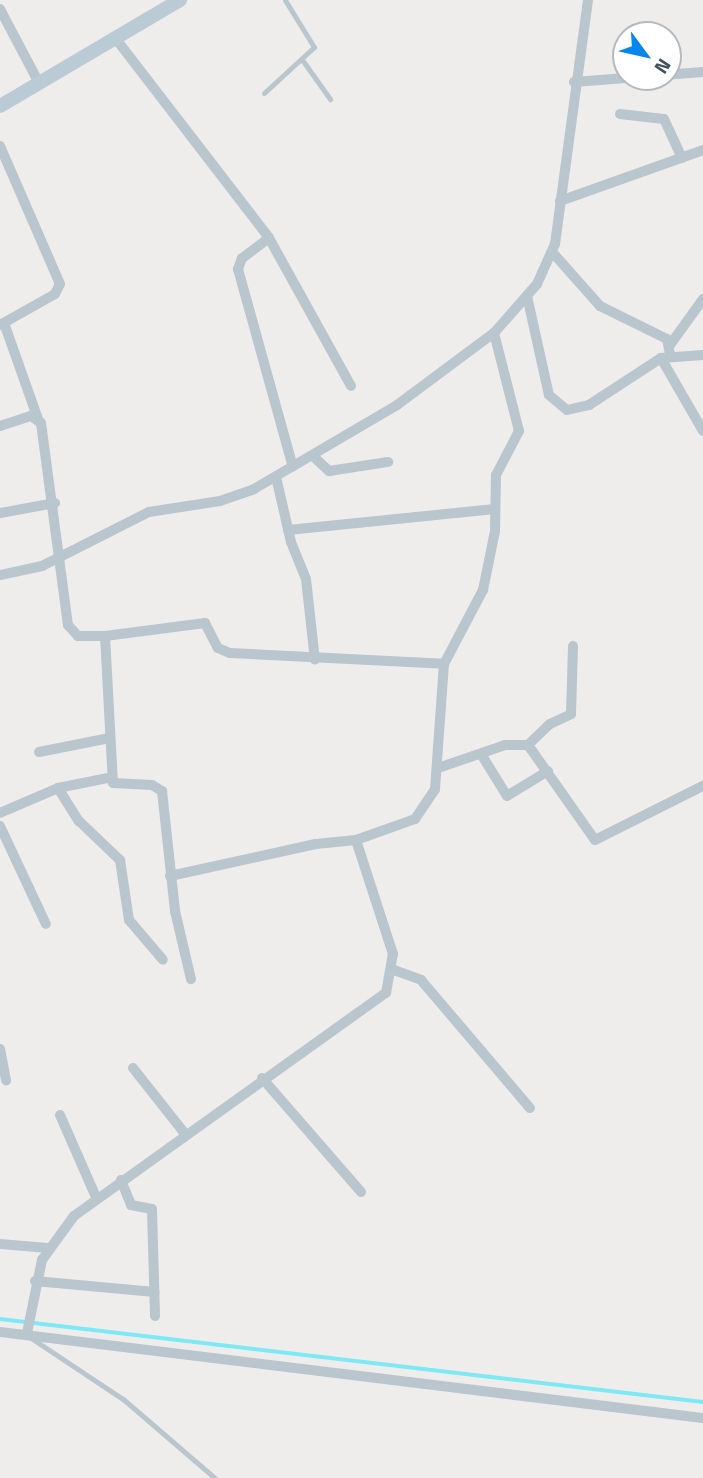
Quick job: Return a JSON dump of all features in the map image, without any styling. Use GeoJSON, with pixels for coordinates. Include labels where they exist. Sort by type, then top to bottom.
{"type":"FeatureCollection","features":[{"type":"Feature","properties":{"kind":"main road"},"geometry":{"type":"LineString","coordinates":[[0,106],[180,0]]}},
{"type":"Feature","properties":{"kind":"street"},"geometry":{"type":"LineString","coordinates":[[1,573],[61,557],[135,517],[220,501],[276,477],[314,457],[446,372],[494,333],[527,296],[553,253],[574,82],[588,0]]}},
{"type":"Feature","properties":{"kind":"street"},"geometry":{"type":"LineString","coordinates":[[0,9],[39,83]]}},
{"type":"Feature","properties":{"kind":"street"},"geometry":{"type":"LineString","coordinates":[[116,39],[268,237],[351,386]]}},
{"type":"Feature","properties":{"kind":"street"},"geometry":{"type":"LineString","coordinates":[[574,82],[703,72]]}},
{"type":"Feature","properties":{"kind":"street"},"geometry":{"type":"LineString","coordinates":[[620,114],[664,119],[682,158]]}},
{"type":"Feature","properties":{"kind":"street"},"geometry":{"type":"LineString","coordinates":[[0,146],[60,285],[55,295],[2,324],[38,419],[55,503],[69,629],[78,636],[105,636],[205,623],[223,651],[315,660],[444,664]]}},
{"type":"Feature","properties":{"kind":"street"},"geometry":{"type":"LineString","coordinates":[[560,201],[703,150]]}},
{"type":"Feature","properties":{"kind":"street"},"geometry":{"type":"LineString","coordinates":[[268,237],[242,258],[238,269],[293,467]]}},
{"type":"Feature","properties":{"kind":"street"},"geometry":{"type":"LineString","coordinates":[[553,253],[600,306],[663,336],[667,353],[703,431]]}},
{"type":"Feature","properties":{"kind":"street"},"geometry":{"type":"LineString","coordinates":[[527,296],[549,395],[559,407],[589,405],[667,353],[703,299]]}},
{"type":"Feature","properties":{"kind":"street"},"geometry":{"type":"LineString","coordinates":[[170,876],[316,844],[356,841],[420,816],[433,798],[438,768],[444,664],[483,590],[495,509],[496,475],[519,431],[494,333]]}},
{"type":"Feature","properties":{"kind":"street"},"geometry":{"type":"LineString","coordinates":[[667,353],[703,355]]}},
{"type":"Feature","properties":{"kind":"street"},"geometry":{"type":"LineString","coordinates":[[0,426],[38,419]]}},
{"type":"Feature","properties":{"kind":"street"},"geometry":{"type":"LineString","coordinates":[[314,457],[329,471],[388,462]]}},
{"type":"Feature","properties":{"kind":"street"},"geometry":{"type":"LineString","coordinates":[[276,477],[288,530],[306,579],[315,660]]}},
{"type":"Feature","properties":{"kind":"street"},"geometry":{"type":"LineString","coordinates":[[0,513],[55,503]]}},
{"type":"Feature","properties":{"kind":"street"},"geometry":{"type":"LineString","coordinates":[[288,530],[495,509]]}},
{"type":"Feature","properties":{"kind":"street"},"geometry":{"type":"LineString","coordinates":[[105,636],[112,777],[118,787],[152,785],[162,791],[170,876],[191,979]]}},
{"type":"Feature","properties":{"kind":"street"},"geometry":{"type":"LineString","coordinates":[[438,768],[505,745],[528,745],[572,711],[573,646]]}},
{"type":"Feature","properties":{"kind":"street"},"geometry":{"type":"LineString","coordinates":[[39,752],[110,738]]}},
{"type":"Feature","properties":{"kind":"street"},"geometry":{"type":"LineString","coordinates":[[528,745],[595,840],[703,786]]}},
{"type":"Feature","properties":{"kind":"street"},"geometry":{"type":"LineString","coordinates":[[481,754],[507,796],[548,771]]}},
{"type":"Feature","properties":{"kind":"street"},"geometry":{"type":"LineString","coordinates":[[0,813],[58,788],[112,777]]}},
{"type":"Feature","properties":{"kind":"street"},"geometry":{"type":"LineString","coordinates":[[58,788],[79,821],[120,860],[129,920],[163,960]]}},
{"type":"Feature","properties":{"kind":"street"},"geometry":{"type":"LineString","coordinates":[[0,826],[46,925]]}},
{"type":"Feature","properties":{"kind":"street"},"geometry":{"type":"LineString","coordinates":[[28,1326],[35,1281],[48,1248],[96,1197],[262,1079],[380,1001],[394,970],[356,841]]}},
{"type":"Feature","properties":{"kind":"street"},"geometry":{"type":"LineString","coordinates":[[394,970],[421,980],[530,1108]]}},
{"type":"Feature","properties":{"kind":"street"},"geometry":{"type":"LineString","coordinates":[[0,1049],[6,1080]]}},
{"type":"Feature","properties":{"kind":"street"},"geometry":{"type":"LineString","coordinates":[[133,1068],[186,1135]]}},
{"type":"Feature","properties":{"kind":"street"},"geometry":{"type":"LineString","coordinates":[[262,1079],[361,1192]]}},
{"type":"Feature","properties":{"kind":"street"},"geometry":{"type":"LineString","coordinates":[[60,1115],[96,1197]]}},
{"type":"Feature","properties":{"kind":"street"},"geometry":{"type":"LineString","coordinates":[[121,1180],[131,1205],[152,1209],[155,1316]]}},
{"type":"Feature","properties":{"kind":"street"},"geometry":{"type":"LineString","coordinates":[[0,1244],[48,1248]]}},
{"type":"Feature","properties":{"kind":"street"},"geometry":{"type":"LineString","coordinates":[[35,1281],[154,1292]]}},
{"type":"Feature","properties":{"kind":"street"},"geometry":{"type":"LineString","coordinates":[[0,1332],[28,1326],[703,1418]]}},
{"type":"Feature","properties":{"kind":"lane"},"geometry":{"type":"LineString","coordinates":[[264,93],[312,52],[312,41],[285,0]]}},
{"type":"Feature","properties":{"kind":"lane"},"geometry":{"type":"LineString","coordinates":[[303,61],[330,99]]}},
{"type":"Feature","properties":{"kind":"lane"},"geometry":{"type":"LineString","coordinates":[[28,1326],[59,1361],[123,1399],[215,1478]]}},
{"type":"Feature","properties":{"kind":"waterway"},"geometry":{"type":"LineString","coordinates":[[0,1319],[703,1402]]}}]}
